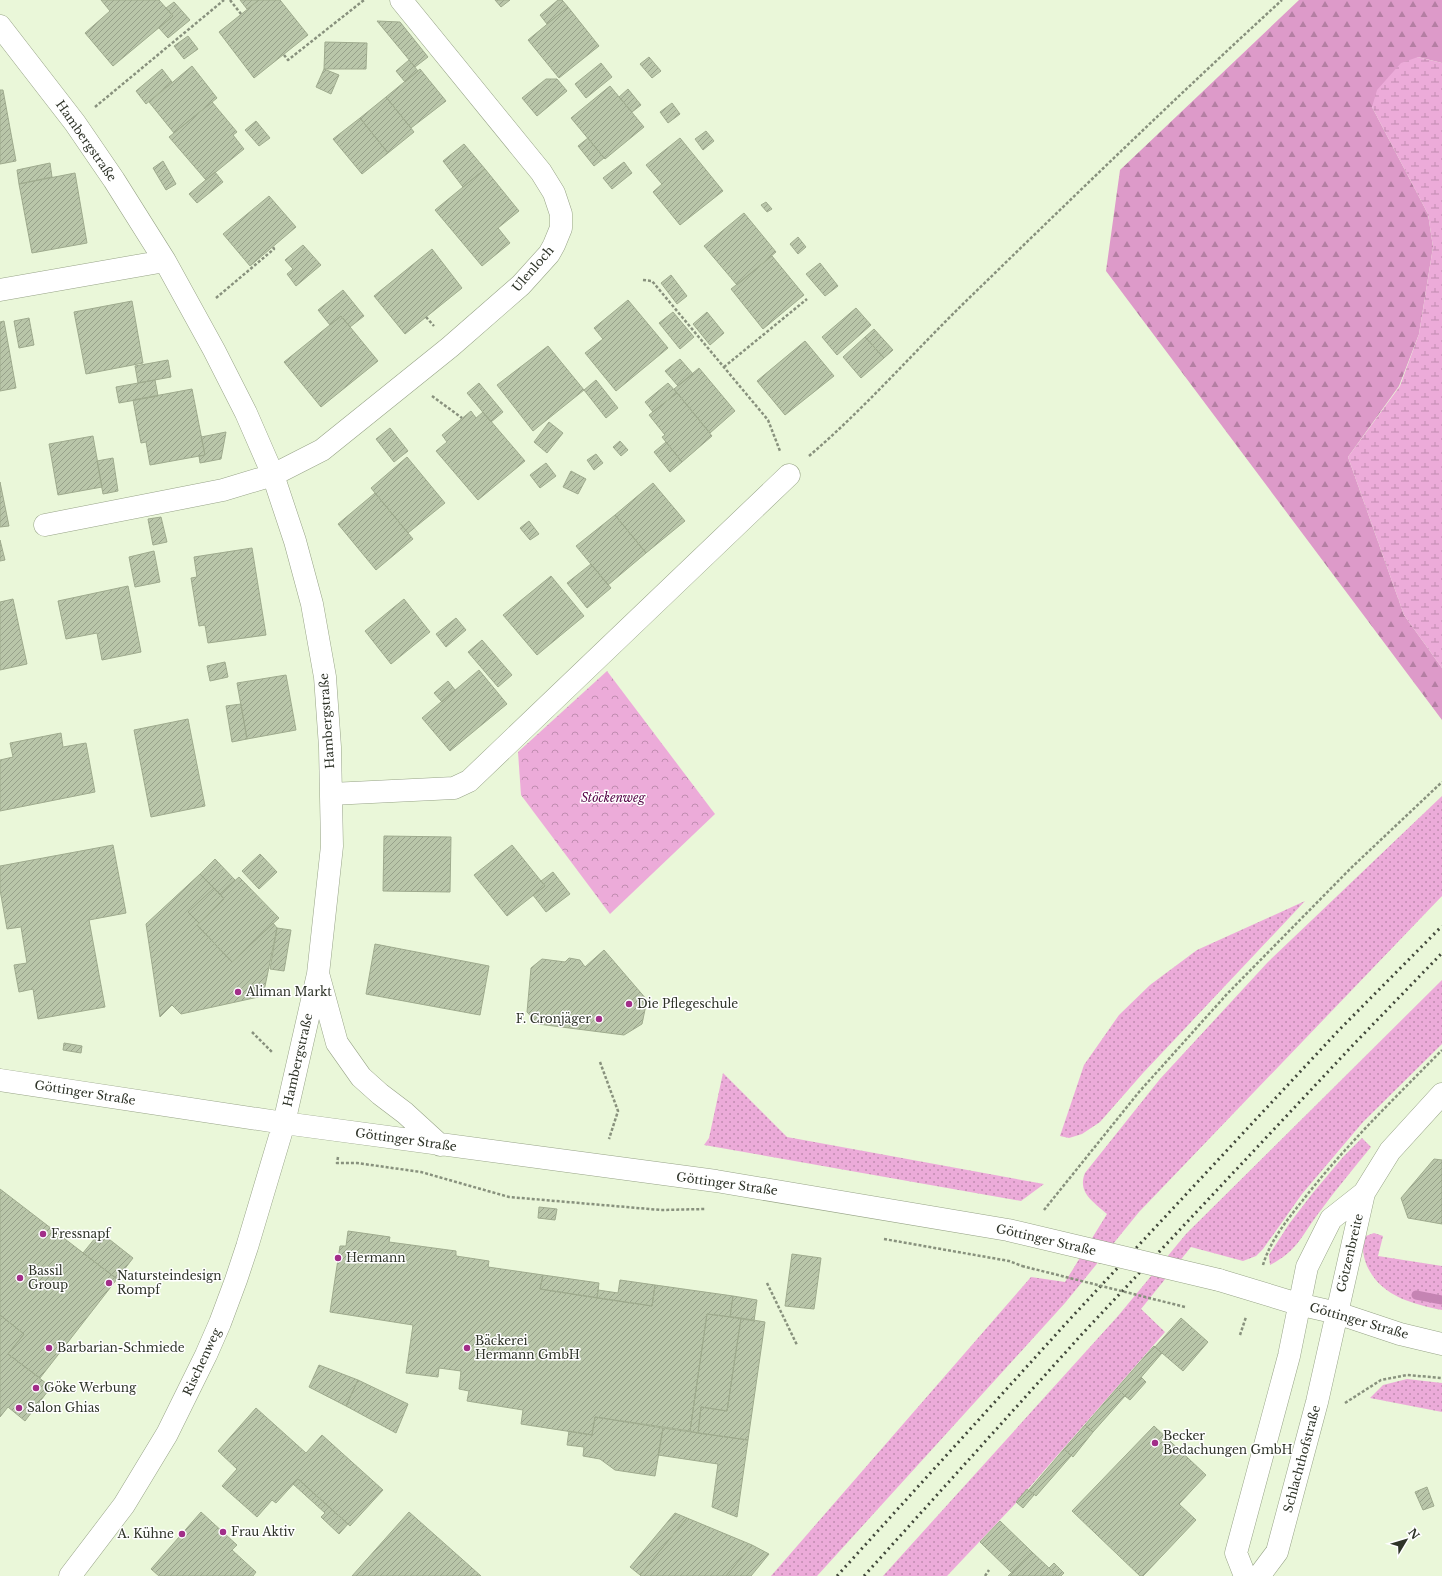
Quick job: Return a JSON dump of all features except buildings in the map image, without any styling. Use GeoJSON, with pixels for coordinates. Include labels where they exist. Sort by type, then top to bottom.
{"type":"FeatureCollection","features":[{"type":"Feature","properties":{"kind":"street","name":"Ulenloch"},"geometry":{"type":"LineString","coordinates":[[273,475],[322,450],[411,380],[521,285],[549,254],[561,227],[561,214],[554,193],[541,172],[401,0]]}},
{"type":"Feature","properties":{"kind":"street","name":"Hambergstraße"},"geometry":{"type":"LineString","coordinates":[[0,26],[75,123],[114,180],[165,261],[195,316],[246,413],[273,475],[295,541],[312,604],[325,677],[332,846],[318,974],[284,1123]]}},
{"type":"Feature","properties":{"kind":"street"},"geometry":{"type":"LineString","coordinates":[[0,290],[165,261]]}},
{"type":"Feature","properties":{"kind":"street"},"geometry":{"type":"LineString","coordinates":[[45,525],[224,490],[273,475]]}},
{"type":"Feature","properties":{"kind":"street"},"geometry":{"type":"LineString","coordinates":[[331,794],[454,788],[469,781],[789,475]]}},
{"type":"Feature","properties":{"kind":"street","name":"Hambergstraße"},"geometry":{"type":"LineString","coordinates":[[318,974],[336,1042],[361,1077],[405,1113],[440,1145]]}},
{"type":"Feature","properties":{"kind":"street","name":"Göttinger Straße"},"geometry":{"type":"LineString","coordinates":[[0,1080],[284,1123],[716,1181],[1025,1234],[1219,1280],[1298,1304],[1337,1313],[1400,1334],[1442,1344]]}},
{"type":"Feature","properties":{"kind":"street","name":"Götzenbreite"},"geometry":{"type":"LineString","coordinates":[[1337,1313],[1364,1193],[1390,1151],[1442,1094]]}},
{"type":"Feature","properties":{"kind":"street","name":"Rischenweg"},"geometry":{"type":"LineString","coordinates":[[70,1576],[124,1505],[167,1434],[206,1356],[236,1280],[284,1123]]}},
{"type":"Feature","properties":{"kind":"street","name":"Götzenbreite"},"geometry":{"type":"LineString","coordinates":[[1298,1304],[1307,1267],[1331,1219],[1364,1193]]}},
{"type":"Feature","properties":{"kind":"street"},"geometry":{"type":"LineString","coordinates":[[1244,1576],[1236,1553],[1289,1356],[1298,1304]]}},
{"type":"Feature","properties":{"kind":"street","name":"Schlachthofstraße"},"geometry":{"type":"LineString","coordinates":[[1259,1576],[1277,1552],[1317,1402],[1337,1313]]}},
{"type":"Feature","properties":{"kind":"path"},"geometry":{"type":"LineString","coordinates":[[75,123],[224,0]]}},
{"type":"Feature","properties":{"kind":"path"},"geometry":{"type":"LineString","coordinates":[[230,0],[241,14]]}},
{"type":"Feature","properties":{"kind":"path"},"geometry":{"type":"LineString","coordinates":[[284,55],[288,60],[364,0]]}},
{"type":"Feature","properties":{"kind":"path"},"geometry":{"type":"LineString","coordinates":[[643,280],[652,281],[768,420],[789,475],[836,434],[960,308],[1111,160],[1282,0]]}},
{"type":"Feature","properties":{"kind":"path"},"geometry":{"type":"LineString","coordinates":[[195,316],[274,248],[273,247]]}},
{"type":"Feature","properties":{"kind":"path"},"geometry":{"type":"LineString","coordinates":[[724,368],[807,299]]}},
{"type":"Feature","properties":{"kind":"path"},"geometry":{"type":"LineString","coordinates":[[411,380],[462,418]]}},
{"type":"Feature","properties":{"kind":"path"},"geometry":{"type":"LineString","coordinates":[[1025,1234],[1139,1092],[1227,994],[1351,868],[1442,782]]}},
{"type":"Feature","properties":{"kind":"path"},"geometry":{"type":"LineString","coordinates":[[1255,1291],[1266,1253],[1287,1220],[1341,1154],[1442,1050]]}},
{"type":"Feature","properties":{"kind":"path"},"geometry":{"type":"LineString","coordinates":[[600,1062],[618,1111],[612,1129]]}},
{"type":"Feature","properties":{"kind":"path"},"geometry":{"type":"LineString","coordinates":[[337,1163],[357,1163],[421,1172],[510,1197],[661,1210],[707,1209]]}},
{"type":"Feature","properties":{"kind":"path"},"geometry":{"type":"LineString","coordinates":[[878,1238],[1009,1261],[1022,1266],[1185,1307]]}},
{"type":"Feature","properties":{"kind":"path"},"geometry":{"type":"LineString","coordinates":[[767,1283],[797,1345]]}},
{"type":"Feature","properties":{"kind":"path"},"geometry":{"type":"LineString","coordinates":[[1317,1402],[1337,1408],[1381,1380],[1407,1375],[1442,1378]]}},
{"type":"Feature","properties":{"kind":"path"},"geometry":{"type":"LineString","coordinates":[[985,1576],[989,1570]]}},
{"type":"Feature","properties":{"kind":"green space"},"geometry":{"type":"Polygon","coordinates":[[[1299,0],[1442,0],[1442,63],[1418,57],[1372,107],[1428,214],[1433,247],[1419,334],[1399,386],[1348,457],[1404,615],[1442,668],[1442,720],[1106,271],[1120,170],[1299,0]]]}},
{"type":"Feature","properties":{"kind":"green space"},"geometry":{"type":"Polygon","coordinates":[[[1418,57],[1442,63],[1442,668],[1404,615],[1348,457],[1400,386],[1419,334],[1433,247],[1428,214],[1372,107],[1377,90],[1401,63],[1418,57]]]}},
{"type":"Feature","properties":{"kind":"green space","name":"Stöckenweg"},"geometry":{"type":"Polygon","coordinates":[[[607,671],[715,814],[610,914],[521,795],[518,752],[607,671]]]}},
{"type":"Feature","properties":{"kind":"green space"},"geometry":{"type":"Polygon","coordinates":[[[1442,796],[1442,896],[1139,1212],[1065,1303],[817,1576],[771,1576],[1031,1277],[1065,1282],[1107,1214],[1092,1201],[1085,1192],[1083,1180],[1085,1173],[1160,1079],[1268,962],[1442,796]]]}},
{"type":"Feature","properties":{"kind":"green space"},"geometry":{"type":"Polygon","coordinates":[[[1305,901],[1143,1073],[1100,1122],[1082,1134],[1069,1138],[1060,1136],[1084,1065],[1119,1015],[1150,985],[1197,950],[1305,901]]]}},
{"type":"Feature","properties":{"kind":"green space"},"geometry":{"type":"Polygon","coordinates":[[[1442,980],[1442,1044],[1363,1122],[1302,1194],[1263,1249],[1256,1256],[1243,1261],[1191,1247],[1141,1309],[1165,1332],[1015,1504],[947,1576],[883,1576],[1118,1316],[1186,1234],[1442,980]]]}},
{"type":"Feature","properties":{"kind":"green space"},"geometry":{"type":"Polygon","coordinates":[[[723,1073],[787,1137],[1044,1184],[1021,1201],[704,1145],[709,1138],[723,1073]]]}},
{"type":"Feature","properties":{"kind":"green space"},"geometry":{"type":"Polygon","coordinates":[[[1362,1138],[1371,1147],[1333,1194],[1294,1247],[1270,1265],[1269,1255],[1289,1224],[1343,1157],[1362,1138]]]}},
{"type":"Feature","properties":{"kind":"green space"},"geometry":{"type":"Polygon","coordinates":[[[1374,1233],[1383,1236],[1378,1256],[1442,1266],[1442,1310],[1420,1305],[1398,1297],[1380,1285],[1367,1266],[1363,1251],[1363,1244],[1366,1236],[1374,1233]]]}},
{"type":"Feature","properties":{"kind":"green space"},"geometry":{"type":"Polygon","coordinates":[[[1407,1379],[1442,1383],[1442,1412],[1370,1398],[1383,1385],[1407,1379]]]}},
{"type":"Feature","properties":{"kind":"waterway"},"geometry":{"type":"LineString","coordinates":[[1416,1295],[1442,1300]]}},
{"type":"Feature","properties":{"kind":"railway"},"geometry":{"type":"LineString","coordinates":[[837,1576],[1070,1319],[1339,1030],[1442,926]]}},
{"type":"Feature","properties":{"kind":"railway"},"geometry":{"type":"LineString","coordinates":[[864,1576],[1083,1333],[1353,1045],[1442,953]]}},
{"type":"Feature","properties":{"kind":"place","name":"Aliman Markt"},"geometry":{"type":"Point","coordinates":[238,992]}},
{"type":"Feature","properties":{"kind":"place","name":"Die Pflegeschule"},"geometry":{"type":"Point","coordinates":[629,1004]}},
{"type":"Feature","properties":{"kind":"place","name":"F. Cronjäger"},"geometry":{"type":"Point","coordinates":[599,1019]}},
{"type":"Feature","properties":{"kind":"place","name":"Fressnapf"},"geometry":{"type":"Point","coordinates":[43,1234]}},
{"type":"Feature","properties":{"kind":"place","name":"Hermann"},"geometry":{"type":"Point","coordinates":[338,1258]}},
{"type":"Feature","properties":{"kind":"place","name":"Bassil Group"},"geometry":{"type":"Point","coordinates":[20,1278]}},
{"type":"Feature","properties":{"kind":"place","name":"Natursteindesign Rompf"},"geometry":{"type":"Point","coordinates":[109,1283]}},
{"type":"Feature","properties":{"kind":"place","name":"Barbarian-Schmiede"},"geometry":{"type":"Point","coordinates":[49,1348]}},
{"type":"Feature","properties":{"kind":"place","name":"Bäckerei Hermann GmbH"},"geometry":{"type":"Point","coordinates":[467,1348]}},
{"type":"Feature","properties":{"kind":"place","name":"Göke Werbung"},"geometry":{"type":"Point","coordinates":[36,1388]}},
{"type":"Feature","properties":{"kind":"place","name":"Salon Ghias"},"geometry":{"type":"Point","coordinates":[19,1408]}},
{"type":"Feature","properties":{"kind":"place","name":"Becker Bedachungen GmbH"},"geometry":{"type":"Point","coordinates":[1155,1443]}},
{"type":"Feature","properties":{"kind":"place","name":"Frau Aktiv"},"geometry":{"type":"Point","coordinates":[223,1532]}},
{"type":"Feature","properties":{"kind":"place","name":"A. Kühne"},"geometry":{"type":"Point","coordinates":[182,1534]}}]}
